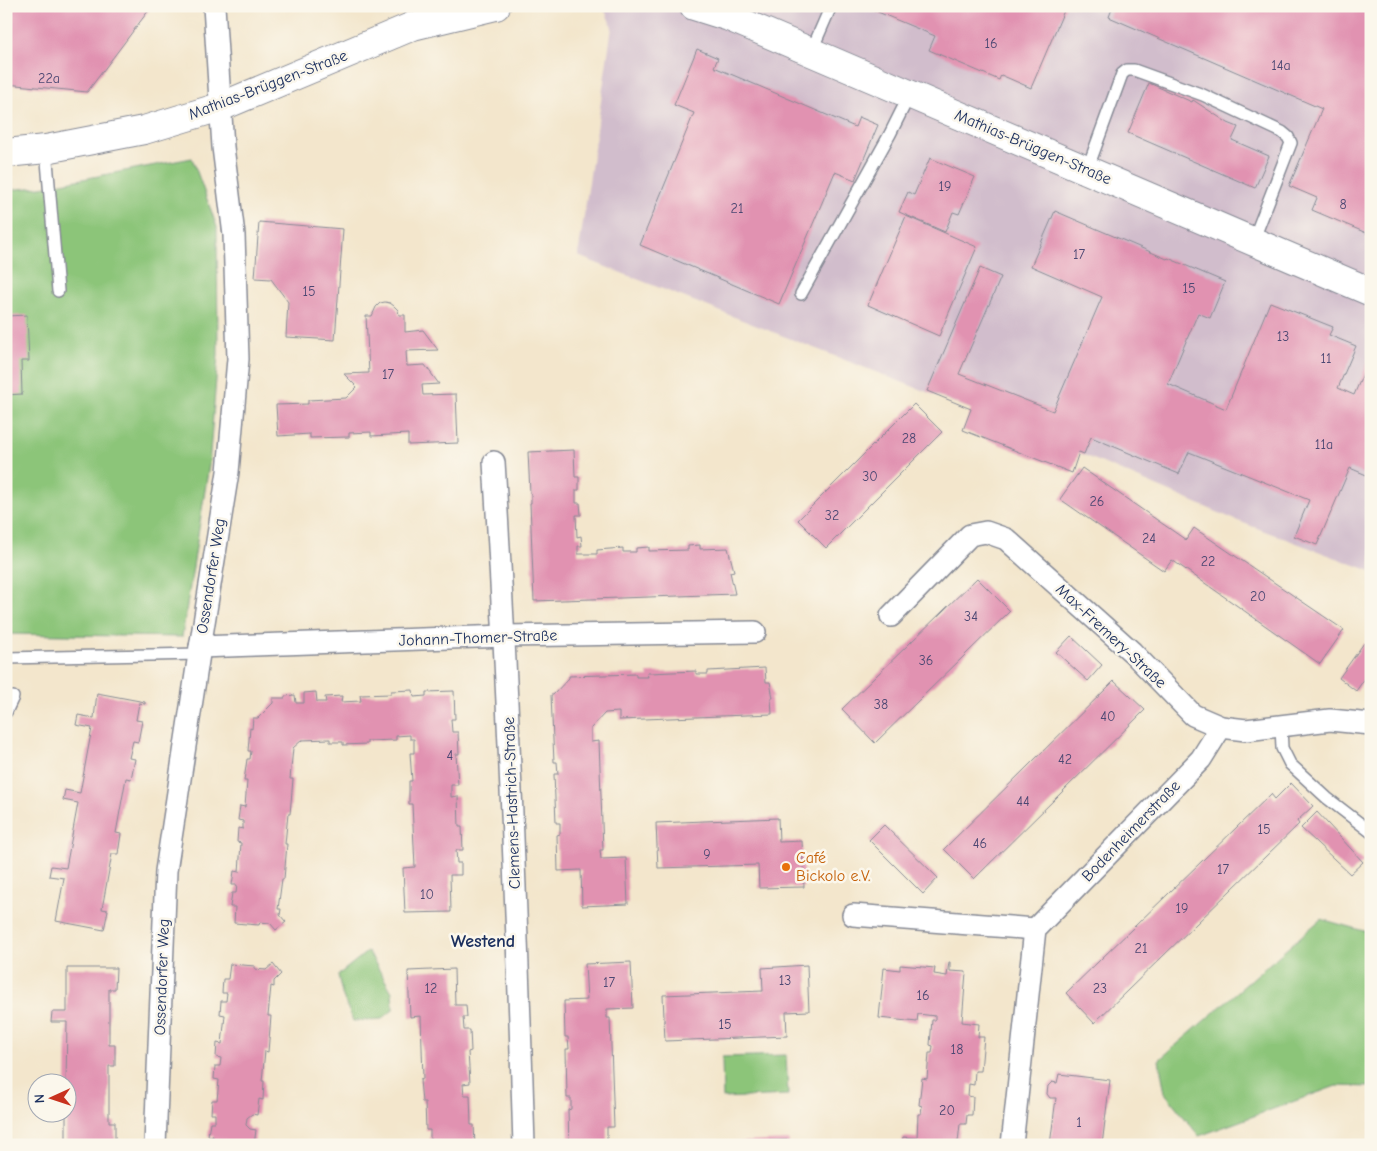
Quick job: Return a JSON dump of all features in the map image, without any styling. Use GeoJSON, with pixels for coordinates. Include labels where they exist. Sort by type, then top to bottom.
{"type":"FeatureCollection","features":[{"type":"Feature","properties":{"kind":"street","name":"Ossendorfer Weg"},"geometry":{"type":"LineString","coordinates":[[155,1145],[166,871],[228,472],[238,359],[234,235],[224,155],[214,6]]}},
{"type":"Feature","properties":{"kind":"street","name":"Mathias-Brüggen-Straße"},"geometry":{"type":"LineString","coordinates":[[6,153],[46,149],[144,130],[220,107],[413,26],[496,6]]}},
{"type":"Feature","properties":{"kind":"street","name":"Mathias-Brüggen-Straße"},"geometry":{"type":"LineString","coordinates":[[694,6],[729,17],[812,52],[1371,292]]}},
{"type":"Feature","properties":{"kind":"street","name":"Clemens-Hastrich-Straße"},"geometry":{"type":"LineString","coordinates":[[494,462],[505,636],[524,1145]]}},
{"type":"Feature","properties":{"kind":"street","name":"Max-Fremery-Straße"},"geometry":{"type":"LineString","coordinates":[[890,616],[970,534],[986,532],[1006,539],[1132,652],[1193,715],[1221,727],[1246,730],[1330,720],[1371,724]]}},
{"type":"Feature","properties":{"kind":"street","name":"Johann-Thomer-Straße"},"geometry":{"type":"LineString","coordinates":[[199,650],[505,636],[755,632]]}},
{"type":"Feature","properties":{"kind":"street","name":"Bodenheimerstraße"},"geometry":{"type":"LineString","coordinates":[[1035,929],[1201,759],[1221,727]]}},
{"type":"Feature","properties":{"kind":"street"},"geometry":{"type":"LineString","coordinates":[[853,915],[1035,929],[1012,1145]]}},
{"type":"Feature","properties":{"kind":"lane"},"geometry":{"type":"LineString","coordinates":[[812,52],[831,6]]}},
{"type":"Feature","properties":{"kind":"lane"},"geometry":{"type":"LineString","coordinates":[[1087,170],[1122,74],[1127,70],[1134,70],[1203,95],[1282,132],[1291,143],[1253,241]]}},
{"type":"Feature","properties":{"kind":"lane"},"geometry":{"type":"LineString","coordinates":[[801,294],[890,134],[910,94]]}},
{"type":"Feature","properties":{"kind":"lane"},"geometry":{"type":"LineString","coordinates":[[46,149],[58,291]]}},
{"type":"Feature","properties":{"kind":"lane"},"geometry":{"type":"LineString","coordinates":[[6,658],[199,650]]}},
{"type":"Feature","properties":{"kind":"lane"},"geometry":{"type":"LineString","coordinates":[[6,712],[13,697]]}},
{"type":"Feature","properties":{"kind":"lane"},"geometry":{"type":"LineString","coordinates":[[1281,726],[1282,748],[1290,764],[1327,798],[1371,832]]}},
{"type":"Feature","properties":{"kind":"shaded area"},"geometry":{"type":"Polygon","coordinates":[[[603,6],[1371,6],[1371,571],[1238,521],[1042,437],[578,256],[612,27],[603,6]]]}},
{"type":"Feature","properties":{"kind":"green space"},"geometry":{"type":"Polygon","coordinates":[[[192,158],[217,227],[218,355],[209,465],[182,637],[6,634],[6,190],[41,187],[192,158]]]}},
{"type":"Feature","properties":{"kind":"green space"},"geometry":{"type":"Polygon","coordinates":[[[1321,919],[1371,933],[1371,1087],[1336,1086],[1199,1136],[1165,1093],[1159,1060],[1321,919]]]}},
{"type":"Feature","properties":{"kind":"green space"},"geometry":{"type":"Polygon","coordinates":[[[368,951],[392,992],[393,1010],[382,1019],[353,1021],[342,994],[338,975],[368,951]]]}},
{"type":"Feature","properties":{"kind":"green space"},"geometry":{"type":"Polygon","coordinates":[[[786,1055],[788,1095],[723,1098],[722,1057],[786,1055]]]}},
{"type":"Feature","properties":{"kind":"building"},"geometry":{"type":"Polygon","coordinates":[[[6,6],[152,6],[87,92],[6,84],[6,6]]]}},
{"type":"Feature","properties":{"kind":"building"},"geometry":{"type":"Polygon","coordinates":[[[875,6],[1066,6],[1031,88],[1001,75],[999,80],[929,50],[935,36],[873,10],[875,6]]]}},
{"type":"Feature","properties":{"kind":"building"},"geometry":{"type":"Polygon","coordinates":[[[1113,6],[1371,6],[1371,235],[1312,210],[1317,198],[1289,186],[1322,109],[1109,17],[1113,6]]]}},
{"type":"Feature","properties":{"kind":"building"},"geometry":{"type":"Polygon","coordinates":[[[697,49],[718,58],[714,67],[855,127],[859,117],[878,125],[855,180],[835,172],[779,304],[640,245],[694,113],[674,105],[697,49]]]}},
{"type":"Feature","properties":{"kind":"building"},"geometry":{"type":"Polygon","coordinates":[[[1149,83],[1192,102],[1193,100],[1228,123],[1238,127],[1232,140],[1269,156],[1255,188],[1128,133],[1149,83]]]}},
{"type":"Feature","properties":{"kind":"building"},"geometry":{"type":"Polygon","coordinates":[[[930,158],[975,177],[959,214],[953,212],[945,232],[899,212],[908,192],[914,195],[930,158]]]}},
{"type":"Feature","properties":{"kind":"building"},"geometry":{"type":"Polygon","coordinates":[[[1055,211],[1225,282],[1210,318],[1198,313],[1168,384],[1226,409],[1270,302],[1333,327],[1329,335],[1356,346],[1338,388],[1354,395],[1371,355],[1371,477],[1350,468],[1317,545],[1294,536],[1309,500],[1189,452],[1179,474],[1091,437],[1084,454],[1079,452],[1072,473],[963,430],[971,409],[927,391],[980,268],[1001,277],[959,374],[1053,411],[1102,297],[1031,266],[1055,211]]]}},
{"type":"Feature","properties":{"kind":"building"},"geometry":{"type":"Polygon","coordinates":[[[906,216],[977,247],[939,336],[868,305],[906,216]]]}},
{"type":"Feature","properties":{"kind":"building"},"geometry":{"type":"Polygon","coordinates":[[[259,222],[343,229],[335,340],[286,337],[288,302],[271,279],[255,278],[259,222]]]}},
{"type":"Feature","properties":{"kind":"building"},"geometry":{"type":"Polygon","coordinates":[[[385,302],[394,306],[398,310],[399,315],[405,315],[405,332],[423,330],[438,350],[406,351],[407,366],[425,365],[439,384],[422,385],[423,395],[456,394],[458,443],[408,445],[408,434],[371,436],[371,432],[349,433],[349,437],[310,438],[310,434],[278,436],[276,405],[308,404],[308,400],[346,398],[357,387],[344,374],[369,373],[366,316],[372,316],[376,307],[380,303],[385,302]]]}},
{"type":"Feature","properties":{"kind":"building"},"geometry":{"type":"Polygon","coordinates":[[[27,315],[29,361],[21,361],[22,394],[6,395],[6,316],[27,315]]]}},
{"type":"Feature","properties":{"kind":"building"},"geometry":{"type":"Polygon","coordinates":[[[914,404],[942,432],[826,548],[798,520],[914,404]]]}},
{"type":"Feature","properties":{"kind":"building"},"geometry":{"type":"Polygon","coordinates":[[[574,450],[575,477],[579,477],[576,503],[580,503],[581,515],[576,515],[577,537],[581,536],[582,546],[578,546],[578,554],[597,554],[597,550],[623,548],[623,552],[636,552],[636,548],[649,547],[649,551],[688,550],[688,546],[700,545],[700,549],[728,548],[734,571],[730,572],[735,594],[534,601],[528,452],[574,450]]]}},
{"type":"Feature","properties":{"kind":"building"},"geometry":{"type":"Polygon","coordinates":[[[1082,468],[1186,540],[1194,528],[1344,630],[1320,664],[1172,560],[1164,571],[1060,499],[1082,468]]]}},
{"type":"Feature","properties":{"kind":"building"},"geometry":{"type":"Polygon","coordinates":[[[977,578],[1010,611],[875,743],[842,709],[977,578]]]}},
{"type":"Feature","properties":{"kind":"building"},"geometry":{"type":"Polygon","coordinates":[[[1071,636],[1102,665],[1088,681],[1056,652],[1071,636]]]}},
{"type":"Feature","properties":{"kind":"building"},"geometry":{"type":"Polygon","coordinates":[[[1364,643],[1371,649],[1371,670],[1356,691],[1339,678],[1364,643]]]}},
{"type":"Feature","properties":{"kind":"building"},"geometry":{"type":"Polygon","coordinates":[[[765,668],[766,682],[770,682],[773,698],[771,698],[772,714],[619,720],[619,712],[605,713],[591,728],[591,742],[599,741],[603,850],[600,850],[601,859],[626,858],[628,904],[582,906],[581,870],[558,871],[557,835],[560,834],[560,823],[556,823],[554,774],[558,774],[557,762],[554,762],[551,695],[569,676],[636,674],[636,677],[648,677],[647,673],[696,671],[696,674],[708,674],[708,671],[765,668]]]}},
{"type":"Feature","properties":{"kind":"building"},"geometry":{"type":"Polygon","coordinates":[[[1114,681],[1145,710],[974,879],[944,849],[1114,681]]]}},
{"type":"Feature","properties":{"kind":"building"},"geometry":{"type":"Polygon","coordinates":[[[413,690],[414,697],[426,696],[426,692],[454,691],[455,719],[451,719],[452,732],[458,732],[459,754],[456,754],[458,785],[451,785],[451,797],[458,796],[459,827],[462,827],[463,850],[456,850],[457,863],[461,863],[461,875],[450,875],[451,912],[405,913],[403,868],[415,867],[412,804],[409,804],[409,781],[412,781],[410,753],[414,753],[414,739],[410,739],[410,735],[396,736],[396,740],[367,741],[367,744],[343,745],[343,742],[330,742],[330,739],[302,740],[293,748],[290,779],[293,779],[285,844],[287,844],[284,879],[282,879],[278,909],[281,909],[280,915],[286,922],[276,930],[270,923],[260,922],[259,925],[234,923],[235,907],[230,907],[232,893],[236,893],[237,885],[232,885],[234,871],[239,872],[241,843],[237,842],[238,828],[243,829],[243,821],[238,820],[240,806],[245,807],[247,781],[244,781],[247,759],[250,759],[251,751],[248,751],[253,718],[258,718],[273,703],[273,698],[285,698],[285,696],[295,695],[296,703],[304,703],[304,693],[316,692],[317,702],[326,702],[325,697],[342,696],[341,702],[361,701],[360,695],[391,694],[391,691],[413,690]]]}},
{"type":"Feature","properties":{"kind":"building"},"geometry":{"type":"Polygon","coordinates":[[[97,693],[145,702],[145,704],[139,703],[136,720],[142,721],[138,742],[133,741],[129,758],[135,759],[131,779],[126,778],[116,833],[121,834],[118,854],[112,854],[102,909],[108,910],[104,930],[56,921],[64,878],[49,876],[51,866],[66,868],[78,803],[63,800],[65,790],[80,793],[92,728],[76,725],[78,715],[94,718],[97,693]]]}},
{"type":"Feature","properties":{"kind":"building"},"geometry":{"type":"Polygon","coordinates":[[[1291,783],[1313,806],[1297,821],[1299,824],[1094,1023],[1066,993],[1271,794],[1275,799],[1291,783]]]}},
{"type":"Feature","properties":{"kind":"building"},"geometry":{"type":"Polygon","coordinates":[[[1317,812],[1363,862],[1350,874],[1301,828],[1317,812]]]}},
{"type":"Feature","properties":{"kind":"building"},"geometry":{"type":"Polygon","coordinates":[[[778,818],[779,842],[802,841],[804,887],[759,888],[758,865],[658,868],[656,823],[778,818]]]}},
{"type":"Feature","properties":{"kind":"building"},"geometry":{"type":"Polygon","coordinates":[[[884,825],[938,878],[923,894],[869,840],[884,825]]]}},
{"type":"Feature","properties":{"kind":"building"},"geometry":{"type":"Polygon","coordinates":[[[631,962],[633,1008],[607,1009],[607,1018],[610,1018],[614,1127],[607,1127],[607,1140],[612,1145],[569,1145],[568,1110],[571,1109],[571,1098],[567,1098],[566,1049],[569,1049],[568,1037],[565,1037],[564,1001],[587,1000],[585,964],[631,962]]]}},
{"type":"Feature","properties":{"kind":"building"},"geometry":{"type":"Polygon","coordinates":[[[949,962],[950,971],[966,972],[962,1022],[979,1024],[978,1037],[984,1037],[981,1071],[975,1071],[974,1085],[969,1084],[968,1096],[973,1097],[972,1115],[967,1115],[966,1124],[960,1124],[958,1142],[956,1143],[950,1142],[950,1145],[902,1145],[903,1137],[917,1138],[918,1114],[921,1114],[922,1106],[919,1105],[922,1078],[927,1079],[929,1053],[932,1053],[933,1046],[930,1045],[932,1020],[935,1020],[935,1016],[918,1014],[917,1022],[879,1018],[884,968],[900,970],[900,965],[935,968],[934,974],[947,976],[949,962]]]}},
{"type":"Feature","properties":{"kind":"building"},"geometry":{"type":"Polygon","coordinates":[[[230,964],[255,966],[255,969],[266,970],[273,964],[281,974],[274,981],[274,987],[271,986],[268,1016],[271,1016],[268,1052],[265,1051],[262,1081],[264,1081],[263,1100],[259,1099],[257,1115],[252,1114],[247,1118],[246,1125],[250,1129],[256,1130],[254,1145],[212,1145],[213,1136],[208,1136],[210,1122],[215,1122],[215,1114],[211,1114],[212,1100],[217,1100],[219,1080],[214,1079],[215,1066],[220,1066],[221,1058],[216,1057],[217,1043],[222,1044],[225,1015],[220,1014],[221,1001],[226,1001],[227,993],[222,993],[223,979],[228,979],[230,964]]]}},
{"type":"Feature","properties":{"kind":"building"},"geometry":{"type":"Polygon","coordinates":[[[807,965],[809,1011],[786,1012],[787,1036],[665,1041],[663,995],[763,991],[762,968],[807,965]]]}},
{"type":"Feature","properties":{"kind":"building"},"geometry":{"type":"Polygon","coordinates":[[[67,968],[116,968],[115,989],[109,989],[109,1045],[115,1045],[115,1066],[109,1066],[109,1122],[115,1122],[115,1142],[109,1142],[109,1145],[66,1145],[66,1124],[78,1124],[78,1074],[66,1074],[67,1022],[51,1022],[52,1012],[67,1012],[67,968]]]}},
{"type":"Feature","properties":{"kind":"building"},"geometry":{"type":"Polygon","coordinates":[[[454,969],[455,1005],[466,1005],[467,1017],[463,1017],[464,1030],[470,1030],[471,1051],[468,1052],[470,1083],[463,1084],[464,1095],[470,1095],[471,1125],[474,1125],[475,1145],[430,1145],[430,1130],[426,1130],[425,1102],[422,1102],[420,1080],[423,1079],[421,1016],[410,1017],[408,971],[454,969]]]}},
{"type":"Feature","properties":{"kind":"building"},"geometry":{"type":"Polygon","coordinates":[[[1059,1074],[1110,1080],[1102,1145],[1050,1145],[1056,1098],[1050,1098],[1047,1094],[1048,1086],[1052,1082],[1057,1083],[1059,1074]]]}},
{"type":"Feature","properties":{"kind":"building"},"geometry":{"type":"Polygon","coordinates":[[[789,1140],[789,1145],[716,1145],[716,1143],[789,1140]]]}},
{"type":"Feature","properties":{"kind":"place","name":"Café Bickolo e.V."},"geometry":{"type":"Point","coordinates":[786,867]}},
{"type":"Feature","properties":{"kind":"district","name":"Westend"},"geometry":{"type":"Point","coordinates":[483,941]}}]}
